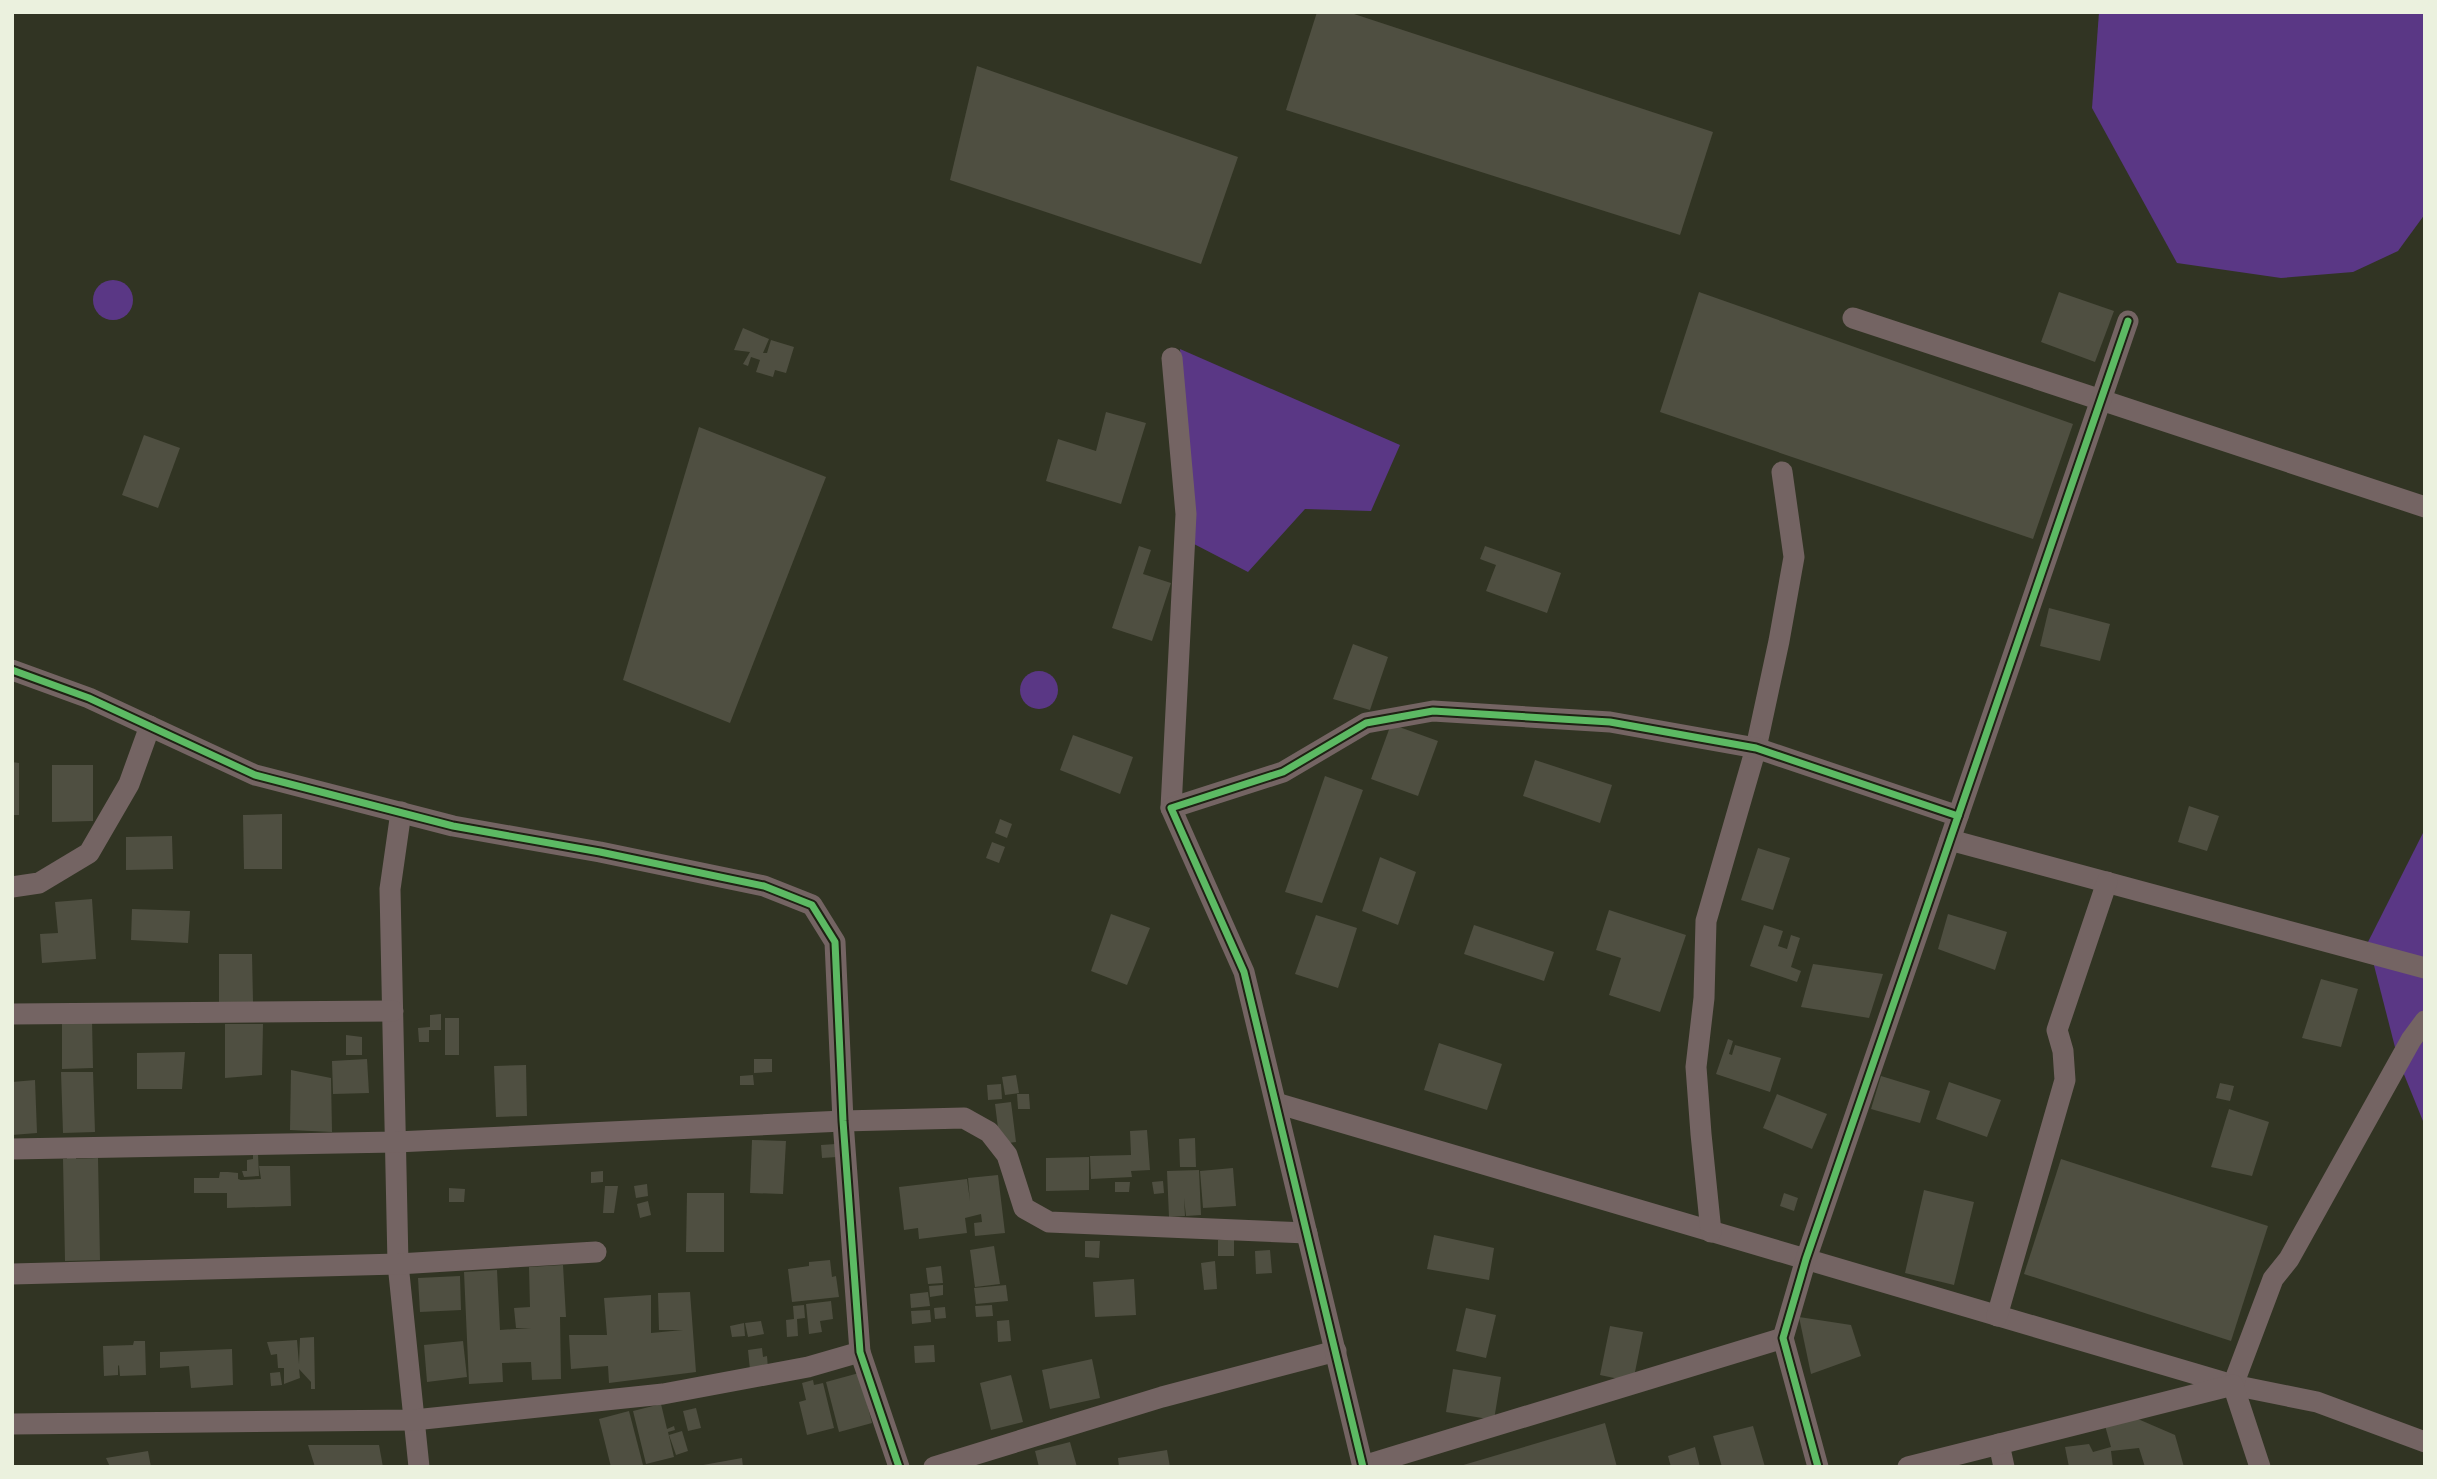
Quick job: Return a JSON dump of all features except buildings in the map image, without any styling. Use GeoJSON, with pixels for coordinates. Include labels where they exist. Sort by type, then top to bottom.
{"type":"FeatureCollection","features":[{"type":"Feature","properties":{"kind":"street"},"geometry":{"type":"LineString","coordinates":[[1853,318],[2425,507]]}},
{"type":"Feature","properties":{"kind":"street"},"geometry":{"type":"LineString","coordinates":[[1818,1467],[1783,1338],[1806,1259],[2128,321]]}},
{"type":"Feature","properties":{"kind":"street"},"geometry":{"type":"LineString","coordinates":[[1172,358],[1186,514],[1171,808],[1244,972],[1363,1466],[1783,1338]]}},
{"type":"Feature","properties":{"kind":"street"},"geometry":{"type":"LineString","coordinates":[[1711,1232],[1696,1067],[1704,998],[1706,921],[1756,748],[1794,557],[1782,472]]}},
{"type":"Feature","properties":{"kind":"street"},"geometry":{"type":"LineString","coordinates":[[12,670],[89,698],[255,775],[453,826],[600,852],[764,886],[811,905],[835,942],[842,1121],[860,1352],[899,1467]]}},
{"type":"Feature","properties":{"kind":"street"},"geometry":{"type":"LineString","coordinates":[[1171,808],[1283,772],[1366,723],[1433,711],[1609,722],[1756,748],[1958,816]]}},
{"type":"Feature","properties":{"kind":"street"},"geometry":{"type":"LineString","coordinates":[[12,887],[39,883],[89,853],[129,784],[150,726]]}},
{"type":"Feature","properties":{"kind":"street"},"geometry":{"type":"LineString","coordinates":[[401,812],[390,889],[398,1264],[419,1467]]}},
{"type":"Feature","properties":{"kind":"street"},"geometry":{"type":"LineString","coordinates":[[1950,840],[2425,968]]}},
{"type":"Feature","properties":{"kind":"street"},"geometry":{"type":"LineString","coordinates":[[1997,1316],[2065,1080],[2063,1051],[2057,1030],[2107,882]]}},
{"type":"Feature","properties":{"kind":"street"},"geometry":{"type":"LineString","coordinates":[[12,1014],[393,1011]]}},
{"type":"Feature","properties":{"kind":"street"},"geometry":{"type":"LineString","coordinates":[[2260,1467],[2234,1385],[2273,1279],[2289,1258],[2411,1040],[2425,1021]]}},
{"type":"Feature","properties":{"kind":"street"},"geometry":{"type":"LineString","coordinates":[[1276,1103],[2234,1385],[2317,1402],[2425,1442]]}},
{"type":"Feature","properties":{"kind":"street"},"geometry":{"type":"LineString","coordinates":[[12,1149],[396,1142],[842,1121],[964,1118],[989,1132],[1007,1155],[1024,1208],[1049,1222],[1307,1233]]}},
{"type":"Feature","properties":{"kind":"street"},"geometry":{"type":"LineString","coordinates":[[12,1274],[398,1264],[596,1252]]}},
{"type":"Feature","properties":{"kind":"street"},"geometry":{"type":"LineString","coordinates":[[934,1467],[1162,1397],[1336,1351]]}},
{"type":"Feature","properties":{"kind":"street"},"geometry":{"type":"LineString","coordinates":[[12,1424],[414,1420],[663,1394],[808,1367],[860,1352]]}},
{"type":"Feature","properties":{"kind":"street"},"geometry":{"type":"LineString","coordinates":[[1908,1467],[2234,1385]]}},
{"type":"Feature","properties":{"kind":"street"},"geometry":{"type":"LineString","coordinates":[[1998,1444],[2004,1467]]}},
{"type":"Feature","properties":{"kind":"shaded area"},"geometry":{"type":"Polygon","coordinates":[[[2099,12],[2425,12],[2425,214],[2398,251],[2353,272],[2281,278],[2177,263],[2092,108],[2099,12]]]}},
{"type":"Feature","properties":{"kind":"shaded area"},"geometry":{"type":"Polygon","coordinates":[[[113,280],[127,286],[133,300],[127,314],[113,320],[99,314],[93,300],[99,286],[113,280]]]}},
{"type":"Feature","properties":{"kind":"shaded area"},"geometry":{"type":"Polygon","coordinates":[[[1180,349],[1400,445],[1371,511],[1305,509],[1248,572],[1194,544],[1180,349]]]}},
{"type":"Feature","properties":{"kind":"shaded area"},"geometry":{"type":"Polygon","coordinates":[[[1039,671],[1053,676],[1058,690],[1053,704],[1039,709],[1025,704],[1020,690],[1025,676],[1039,671]]]}},
{"type":"Feature","properties":{"kind":"shaded area"},"geometry":{"type":"Polygon","coordinates":[[[2425,829],[2425,1011],[2396,1051],[2368,942],[2425,829]]]}},
{"type":"Feature","properties":{"kind":"shaded area"},"geometry":{"type":"Polygon","coordinates":[[[2425,1039],[2425,1126],[2401,1067],[2425,1039]]]}},
{"type":"Feature","properties":{"kind":"cycle path"},"geometry":{"type":"LineString","coordinates":[[1818,1467],[1783,1338],[1806,1259],[2128,321]]}},
{"type":"Feature","properties":{"kind":"cycle path"},"geometry":{"type":"LineString","coordinates":[[12,670],[89,698],[255,775],[453,826],[600,852],[764,886],[812,905],[835,942],[843,1121],[860,1352],[899,1467]]}},
{"type":"Feature","properties":{"kind":"cycle path"},"geometry":{"type":"LineString","coordinates":[[1363,1467],[1244,972],[1171,808],[1283,772],[1366,723],[1433,711],[1610,722],[1756,748],[1958,816]]}}]}
